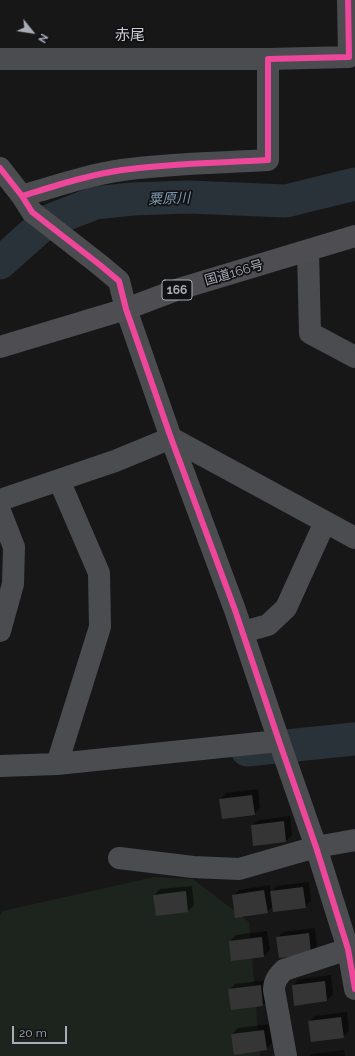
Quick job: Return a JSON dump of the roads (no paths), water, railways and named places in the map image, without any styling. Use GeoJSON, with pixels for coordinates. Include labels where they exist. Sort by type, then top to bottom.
{"type":"FeatureCollection","features":[{"type":"Feature","properties":{"kind":"highway","name":"国道166号"},"geometry":{"type":"LineString","coordinates":[[0,347],[126,309],[179,289],[355,236]]}},
{"type":"Feature","properties":{"kind":"street"},"geometry":{"type":"LineString","coordinates":[[0,59],[268,59],[348,57],[348,0]]}},
{"type":"Feature","properties":{"kind":"street"},"geometry":{"type":"LineString","coordinates":[[27,204],[77,179],[121,170],[165,165],[268,160],[268,59]]}},
{"type":"Feature","properties":{"kind":"street"},"geometry":{"type":"LineString","coordinates":[[0,168],[27,204],[119,281],[126,309],[170,438],[243,632],[279,741],[352,948],[355,989]]}},
{"type":"Feature","properties":{"kind":"street"},"geometry":{"type":"LineString","coordinates":[[308,251],[310,333],[355,357]]}},
{"type":"Feature","properties":{"kind":"street"},"geometry":{"type":"LineString","coordinates":[[0,500],[115,461],[170,438]]}},
{"type":"Feature","properties":{"kind":"street"},"geometry":{"type":"LineString","coordinates":[[170,438],[355,538]]}},
{"type":"Feature","properties":{"kind":"street"},"geometry":{"type":"LineString","coordinates":[[57,764],[100,627],[99,573],[59,480]]}},
{"type":"Feature","properties":{"kind":"street"},"geometry":{"type":"LineString","coordinates":[[0,511],[14,547],[13,584],[0,631]]}},
{"type":"Feature","properties":{"kind":"street"},"geometry":{"type":"LineString","coordinates":[[243,632],[268,625],[286,608],[325,522]]}},
{"type":"Feature","properties":{"kind":"street"},"geometry":{"type":"LineString","coordinates":[[0,766],[57,764],[279,741]]}},
{"type":"Feature","properties":{"kind":"street"},"geometry":{"type":"LineString","coordinates":[[119,858],[193,867],[239,869],[316,848],[355,840]]}},
{"type":"Feature","properties":{"kind":"street"},"geometry":{"type":"LineString","coordinates":[[286,1056],[274,990],[274,983],[278,975],[284,970],[352,948]]}},
{"type":"Feature","properties":{"kind":"waterway","name":"粟原川"},"geometry":{"type":"LineString","coordinates":[[0,263],[46,222],[95,203],[132,199],[188,197],[286,201],[355,184]]}},
{"type":"Feature","properties":{"kind":"waterway"},"geometry":{"type":"LineString","coordinates":[[247,750],[355,739]]}},
{"type":"Feature","properties":{"kind":"district","name":"赤尾"},"geometry":{"type":"Point","coordinates":[130,35]}}]}
